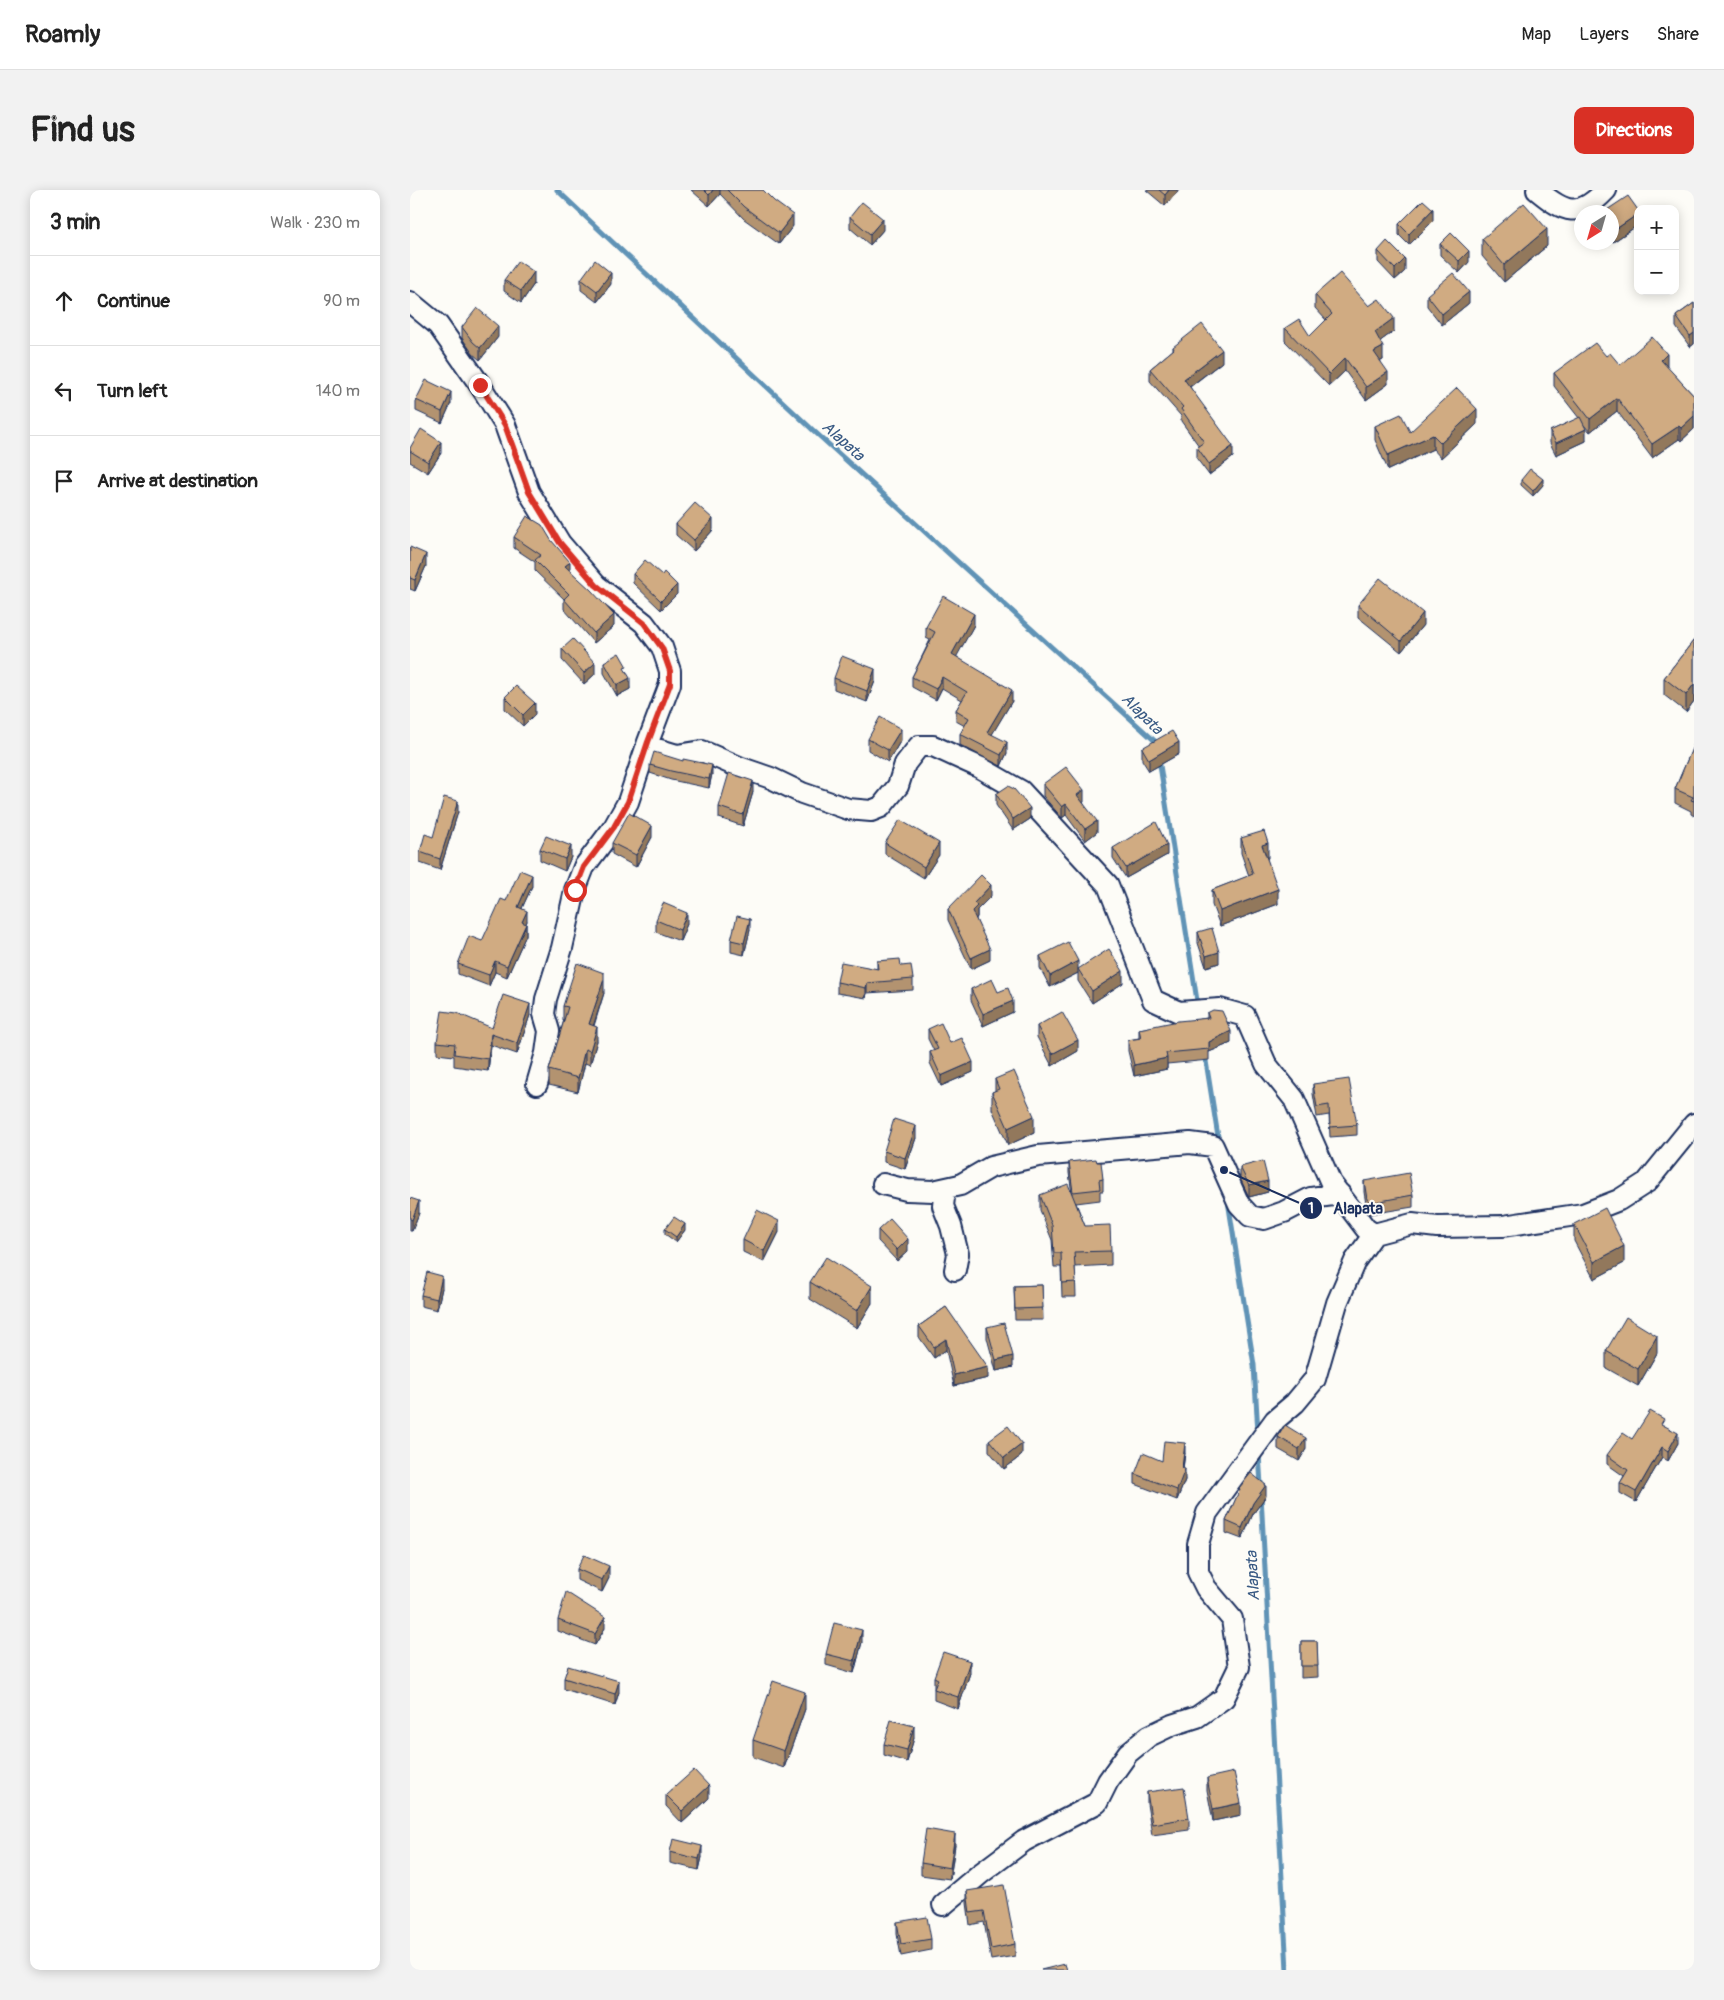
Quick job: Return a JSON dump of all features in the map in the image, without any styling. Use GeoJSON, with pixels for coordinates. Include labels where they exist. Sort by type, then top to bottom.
{"type":"FeatureCollection","features":[{"type":"Feature","properties":{"kind":"street"},"geometry":{"type":"LineString","coordinates":[[1537,190],[1556,206],[1568,210],[1583,208],[1606,190]]}},
{"type":"Feature","properties":{"kind":"street"},"geometry":{"type":"LineString","coordinates":[[410,302],[438,325],[505,425],[529,492],[560,543],[596,585],[644,623],[662,648],[670,671],[670,684],[628,802],[614,827],[584,867],[575,890],[562,948],[546,999],[544,1014],[548,1038],[542,1070],[537,1084]]}},
{"type":"Feature","properties":{"kind":"street"},"geometry":{"type":"LineString","coordinates":[[647,746],[677,755],[702,751],[739,768],[771,778],[802,793],[848,809],[871,811],[881,807],[898,786],[905,764],[919,746],[933,746],[979,767],[1021,791],[1108,885],[1153,1000],[1179,1012],[1220,1009],[1244,1016],[1266,1064],[1294,1099],[1331,1183],[1366,1229],[1374,1234]]}},
{"type":"Feature","properties":{"kind":"street"},"geometry":{"type":"LineString","coordinates":[[943,1905],[1024,1841],[1097,1803],[1108,1781],[1128,1753],[1148,1736],[1172,1725],[1197,1717],[1224,1698],[1239,1667],[1232,1618],[1206,1588],[1198,1572],[1198,1544],[1207,1513],[1275,1420],[1295,1403],[1315,1380],[1337,1303],[1355,1261],[1374,1234],[1412,1224],[1437,1227],[1503,1226],[1583,1214],[1619,1200],[1647,1182],[1694,1124]]}},
{"type":"Feature","properties":{"kind":"street"},"geometry":{"type":"LineString","coordinates":[[883,1184],[907,1190],[933,1191],[960,1185],[991,1167],[1038,1156],[1190,1143],[1213,1146],[1240,1204],[1250,1216],[1264,1219],[1284,1212],[1311,1198],[1340,1194]]}},
{"type":"Feature","properties":{"kind":"street"},"geometry":{"type":"LineString","coordinates":[[945,1189],[942,1206],[952,1226],[958,1254],[955,1270]]}},
{"type":"Feature","properties":{"kind":"building"},"geometry":{"type":"Polygon","coordinates":[[[704,190],[713,190],[709,195],[704,190]]]}},
{"type":"Feature","properties":{"kind":"building"},"geometry":{"type":"Polygon","coordinates":[[[727,190],[763,190],[793,215],[779,233],[744,207],[727,190]]]}},
{"type":"Feature","properties":{"kind":"building"},"geometry":{"type":"Polygon","coordinates":[[[1159,190],[1169,190],[1165,195],[1159,190]]]}},
{"type":"Feature","properties":{"kind":"building"},"geometry":{"type":"Polygon","coordinates":[[[1628,196],[1634,205],[1634,217],[1619,227],[1619,205],[1614,205],[1628,196]]]}},
{"type":"Feature","properties":{"kind":"building"},"geometry":{"type":"Polygon","coordinates":[[[1423,200],[1433,209],[1409,234],[1399,224],[1423,200]]]}},
{"type":"Feature","properties":{"kind":"building"},"geometry":{"type":"Polygon","coordinates":[[[862,202],[883,219],[870,234],[850,217],[862,202]]]}},
{"type":"Feature","properties":{"kind":"building"},"geometry":{"type":"Polygon","coordinates":[[[1524,203],[1547,229],[1504,265],[1482,239],[1524,203]]]}},
{"type":"Feature","properties":{"kind":"building"},"geometry":{"type":"Polygon","coordinates":[[[1451,233],[1469,251],[1459,261],[1440,244],[1451,233]]]}},
{"type":"Feature","properties":{"kind":"building"},"geometry":{"type":"Polygon","coordinates":[[[1387,241],[1405,259],[1395,269],[1378,251],[1387,241]]]}},
{"type":"Feature","properties":{"kind":"building"},"geometry":{"type":"Polygon","coordinates":[[[595,260],[611,273],[597,291],[581,279],[595,260]]]}},
{"type":"Feature","properties":{"kind":"building"},"geometry":{"type":"Polygon","coordinates":[[[518,261],[534,272],[521,291],[504,280],[518,261]]]}},
{"type":"Feature","properties":{"kind":"building"},"geometry":{"type":"Polygon","coordinates":[[[1340,273],[1369,306],[1379,299],[1394,318],[1375,332],[1383,347],[1374,352],[1388,372],[1366,387],[1345,358],[1329,374],[1285,328],[1299,319],[1310,336],[1332,314],[1315,295],[1340,273]]]}},
{"type":"Feature","properties":{"kind":"building"},"geometry":{"type":"Polygon","coordinates":[[[1453,273],[1469,292],[1442,314],[1427,295],[1453,273]]]}},
{"type":"Feature","properties":{"kind":"building"},"geometry":{"type":"Polygon","coordinates":[[[1694,303],[1694,333],[1690,336],[1676,316],[1694,303]]]}},
{"type":"Feature","properties":{"kind":"building"},"geometry":{"type":"Polygon","coordinates":[[[477,308],[498,326],[480,348],[462,327],[477,308]]]}},
{"type":"Feature","properties":{"kind":"building"},"geometry":{"type":"Polygon","coordinates":[[[1202,324],[1222,350],[1184,379],[1233,446],[1209,464],[1197,447],[1204,442],[1181,409],[1183,407],[1150,369],[1174,349],[1173,347],[1202,324]]]}},
{"type":"Feature","properties":{"kind":"building"},"geometry":{"type":"Polygon","coordinates":[[[1652,337],[1667,354],[1661,360],[1694,396],[1694,416],[1681,428],[1679,426],[1652,444],[1617,398],[1590,419],[1554,373],[1595,343],[1606,356],[1610,353],[1620,365],[1652,337]]]}},
{"type":"Feature","properties":{"kind":"building"},"geometry":{"type":"Polygon","coordinates":[[[426,380],[451,392],[442,412],[416,400],[426,380]]]}},
{"type":"Feature","properties":{"kind":"building"},"geometry":{"type":"Polygon","coordinates":[[[1457,388],[1477,409],[1441,443],[1433,435],[1388,455],[1375,426],[1401,414],[1410,432],[1457,388]]]}},
{"type":"Feature","properties":{"kind":"building"},"geometry":{"type":"Polygon","coordinates":[[[1580,417],[1586,429],[1556,443],[1550,431],[1580,417]]]}},
{"type":"Feature","properties":{"kind":"building"},"geometry":{"type":"Polygon","coordinates":[[[421,429],[441,442],[428,462],[410,451],[421,429]]]}},
{"type":"Feature","properties":{"kind":"building"},"geometry":{"type":"Polygon","coordinates":[[[1530,469],[1543,479],[1533,491],[1521,480],[1530,469]]]}},
{"type":"Feature","properties":{"kind":"building"},"geometry":{"type":"Polygon","coordinates":[[[695,503],[713,519],[694,540],[676,524],[695,503]]]}},
{"type":"Feature","properties":{"kind":"building"},"geometry":{"type":"Polygon","coordinates":[[[527,516],[542,525],[551,540],[570,562],[565,566],[614,615],[594,633],[564,599],[569,594],[535,560],[541,555],[514,537],[527,516]]]}},
{"type":"Feature","properties":{"kind":"building"},"geometry":{"type":"Polygon","coordinates":[[[410,547],[426,554],[415,580],[410,578],[410,547]]]}},
{"type":"Feature","properties":{"kind":"building"},"geometry":{"type":"Polygon","coordinates":[[[645,560],[662,575],[664,572],[677,585],[661,601],[633,574],[645,560]]]}},
{"type":"Feature","properties":{"kind":"building"},"geometry":{"type":"Polygon","coordinates":[[[1380,578],[1423,613],[1401,641],[1358,605],[1380,578]]]}},
{"type":"Feature","properties":{"kind":"building"},"geometry":{"type":"Polygon","coordinates":[[[943,596],[974,614],[952,654],[1012,690],[987,732],[1007,742],[1001,755],[960,734],[969,718],[956,710],[967,692],[942,677],[936,689],[912,677],[935,632],[926,627],[943,596]]]}},
{"type":"Feature","properties":{"kind":"building"},"geometry":{"type":"Polygon","coordinates":[[[573,639],[595,663],[584,673],[562,649],[573,639]]]}},
{"type":"Feature","properties":{"kind":"building"},"geometry":{"type":"Polygon","coordinates":[[[1694,640],[1694,684],[1686,695],[1664,678],[1694,640]]]}},
{"type":"Feature","properties":{"kind":"building"},"geometry":{"type":"Polygon","coordinates":[[[619,653],[627,667],[624,668],[630,678],[617,685],[604,662],[619,653]]]}},
{"type":"Feature","properties":{"kind":"building"},"geometry":{"type":"Polygon","coordinates":[[[842,656],[875,669],[867,691],[834,678],[842,656]]]}},
{"type":"Feature","properties":{"kind":"building"},"geometry":{"type":"Polygon","coordinates":[[[516,686],[535,703],[523,715],[505,697],[516,686]]]}},
{"type":"Feature","properties":{"kind":"building"},"geometry":{"type":"Polygon","coordinates":[[[880,717],[901,729],[888,750],[868,739],[880,717]]]}},
{"type":"Feature","properties":{"kind":"building"},"geometry":{"type":"Polygon","coordinates":[[[1172,731],[1179,742],[1149,760],[1142,748],[1172,731]]]}},
{"type":"Feature","properties":{"kind":"building"},"geometry":{"type":"Polygon","coordinates":[[[1694,744],[1694,801],[1691,800],[1693,797],[1675,789],[1694,744]]]}},
{"type":"Feature","properties":{"kind":"building"},"geometry":{"type":"Polygon","coordinates":[[[654,752],[683,761],[683,759],[712,765],[709,779],[650,765],[654,752]]]}},
{"type":"Feature","properties":{"kind":"building"},"geometry":{"type":"Polygon","coordinates":[[[1066,767],[1084,790],[1077,795],[1097,821],[1085,829],[1066,804],[1062,807],[1043,784],[1066,767]]]}},
{"type":"Feature","properties":{"kind":"building"},"geometry":{"type":"Polygon","coordinates":[[[729,773],[753,781],[743,815],[719,807],[729,773]]]}},
{"type":"Feature","properties":{"kind":"building"},"geometry":{"type":"Polygon","coordinates":[[[1008,786],[1014,789],[1030,808],[1013,819],[996,794],[1008,786]]]}},
{"type":"Feature","properties":{"kind":"building"},"geometry":{"type":"Polygon","coordinates":[[[444,797],[458,801],[440,859],[420,852],[425,834],[433,837],[444,797]]]}},
{"type":"Feature","properties":{"kind":"building"},"geometry":{"type":"Polygon","coordinates":[[[629,813],[652,826],[636,855],[612,843],[629,813]]]}},
{"type":"Feature","properties":{"kind":"building"},"geometry":{"type":"Polygon","coordinates":[[[900,820],[939,843],[924,867],[885,843],[900,820]]]}},
{"type":"Feature","properties":{"kind":"building"},"geometry":{"type":"Polygon","coordinates":[[[1156,822],[1167,845],[1126,868],[1113,848],[1156,822]]]}},
{"type":"Feature","properties":{"kind":"building"},"geometry":{"type":"Polygon","coordinates":[[[1264,831],[1268,843],[1262,845],[1278,889],[1220,911],[1212,890],[1253,874],[1241,838],[1264,831]]]}},
{"type":"Feature","properties":{"kind":"building"},"geometry":{"type":"Polygon","coordinates":[[[546,836],[571,846],[565,859],[540,849],[546,836]]]}},
{"type":"Feature","properties":{"kind":"building"},"geometry":{"type":"Polygon","coordinates":[[[520,870],[532,875],[518,907],[527,911],[522,922],[526,924],[507,966],[495,961],[489,975],[458,964],[469,936],[482,941],[501,899],[506,901],[520,870]]]}},
{"type":"Feature","properties":{"kind":"building"},"geometry":{"type":"Polygon","coordinates":[[[981,875],[991,885],[974,903],[977,906],[972,911],[990,949],[971,958],[948,909],[981,875]]]}},
{"type":"Feature","properties":{"kind":"building"},"geometry":{"type":"Polygon","coordinates":[[[663,903],[687,913],[680,930],[656,920],[663,903]]]}},
{"type":"Feature","properties":{"kind":"building"},"geometry":{"type":"Polygon","coordinates":[[[737,916],[750,919],[744,943],[731,940],[737,916]]]}},
{"type":"Feature","properties":{"kind":"building"},"geometry":{"type":"Polygon","coordinates":[[[1212,928],[1219,952],[1206,956],[1198,932],[1212,928]]]}},
{"type":"Feature","properties":{"kind":"building"},"geometry":{"type":"Polygon","coordinates":[[[1068,942],[1078,961],[1050,976],[1040,956],[1068,942]]]}},
{"type":"Feature","properties":{"kind":"building"},"geometry":{"type":"Polygon","coordinates":[[[1109,949],[1123,971],[1092,991],[1078,969],[1109,949]]]}},
{"type":"Feature","properties":{"kind":"building"},"geometry":{"type":"Polygon","coordinates":[[[900,959],[901,966],[911,965],[913,979],[867,983],[866,988],[837,982],[841,962],[878,969],[877,961],[900,959]]]}},
{"type":"Feature","properties":{"kind":"building"},"geometry":{"type":"Polygon","coordinates":[[[577,963],[604,973],[604,979],[589,1024],[597,1027],[590,1051],[585,1049],[578,1078],[549,1070],[568,1007],[563,1006],[577,963]]]}},
{"type":"Feature","properties":{"kind":"building"},"geometry":{"type":"Polygon","coordinates":[[[992,979],[998,992],[1008,988],[1013,1001],[983,1014],[971,989],[992,979]]]}},
{"type":"Feature","properties":{"kind":"building"},"geometry":{"type":"Polygon","coordinates":[[[503,995],[530,1004],[517,1043],[491,1034],[488,1059],[454,1054],[455,1044],[437,1042],[442,1011],[457,1013],[492,1028],[503,995]]]}},
{"type":"Feature","properties":{"kind":"building"},"geometry":{"type":"Polygon","coordinates":[[[1213,1010],[1222,1011],[1231,1031],[1209,1042],[1209,1049],[1166,1053],[1167,1058],[1134,1065],[1128,1040],[1141,1038],[1139,1029],[1178,1021],[1209,1018],[1207,1013],[1213,1010]]]}},
{"type":"Feature","properties":{"kind":"building"},"geometry":{"type":"Polygon","coordinates":[[[1062,1012],[1078,1040],[1052,1054],[1037,1026],[1062,1012]]]}},
{"type":"Feature","properties":{"kind":"building"},"geometry":{"type":"Polygon","coordinates":[[[941,1023],[950,1043],[962,1038],[973,1062],[941,1076],[930,1052],[938,1049],[928,1029],[941,1023]]]}},
{"type":"Feature","properties":{"kind":"building"},"geometry":{"type":"Polygon","coordinates":[[[1014,1071],[1034,1116],[1008,1128],[992,1092],[999,1089],[995,1079],[1014,1071]]]}},
{"type":"Feature","properties":{"kind":"building"},"geometry":{"type":"Polygon","coordinates":[[[1349,1079],[1357,1125],[1330,1127],[1329,1105],[1317,1107],[1313,1084],[1349,1079]]]}},
{"type":"Feature","properties":{"kind":"building"},"geometry":{"type":"Polygon","coordinates":[[[894,1119],[916,1126],[905,1158],[884,1151],[894,1119]]]}},
{"type":"Feature","properties":{"kind":"building"},"geometry":{"type":"Polygon","coordinates":[[[1096,1159],[1097,1162],[1101,1162],[1103,1179],[1099,1180],[1100,1189],[1073,1192],[1069,1162],[1096,1159]]]}},
{"type":"Feature","properties":{"kind":"building"},"geometry":{"type":"Polygon","coordinates":[[[1263,1161],[1268,1181],[1249,1185],[1240,1167],[1263,1161]]]}},
{"type":"Feature","properties":{"kind":"building"},"geometry":{"type":"Polygon","coordinates":[[[1409,1173],[1413,1195],[1370,1203],[1367,1199],[1364,1181],[1409,1173]]]}},
{"type":"Feature","properties":{"kind":"building"},"geometry":{"type":"Polygon","coordinates":[[[1068,1184],[1085,1226],[1110,1225],[1111,1251],[1074,1252],[1076,1282],[1062,1283],[1061,1253],[1054,1253],[1052,1225],[1040,1195],[1068,1184]]]}},
{"type":"Feature","properties":{"kind":"building"},"geometry":{"type":"Polygon","coordinates":[[[410,1198],[419,1201],[412,1220],[410,1219],[410,1198]]]}},
{"type":"Feature","properties":{"kind":"building"},"geometry":{"type":"Polygon","coordinates":[[[1605,1208],[1624,1246],[1594,1262],[1574,1224],[1605,1208]]]}},
{"type":"Feature","properties":{"kind":"building"},"geometry":{"type":"Polygon","coordinates":[[[757,1210],[779,1221],[764,1251],[743,1240],[757,1210]]]}},
{"type":"Feature","properties":{"kind":"building"},"geometry":{"type":"Polygon","coordinates":[[[674,1217],[685,1224],[676,1237],[665,1229],[674,1217]]]}},
{"type":"Feature","properties":{"kind":"building"},"geometry":{"type":"Polygon","coordinates":[[[890,1219],[908,1239],[897,1250],[878,1230],[890,1219]]]}},
{"type":"Feature","properties":{"kind":"building"},"geometry":{"type":"Polygon","coordinates":[[[826,1257],[872,1286],[857,1311],[810,1282],[826,1257]]]}},
{"type":"Feature","properties":{"kind":"building"},"geometry":{"type":"Polygon","coordinates":[[[427,1272],[442,1276],[437,1299],[421,1295],[427,1272]]]}},
{"type":"Feature","properties":{"kind":"building"},"geometry":{"type":"Polygon","coordinates":[[[1042,1285],[1043,1308],[1015,1309],[1014,1286],[1042,1285]]]}},
{"type":"Feature","properties":{"kind":"building"},"geometry":{"type":"Polygon","coordinates":[[[946,1307],[988,1367],[954,1375],[946,1339],[934,1347],[919,1326],[946,1307]]]}},
{"type":"Feature","properties":{"kind":"building"},"geometry":{"type":"Polygon","coordinates":[[[1626,1317],[1657,1336],[1638,1369],[1606,1351],[1626,1317]]]}},
{"type":"Feature","properties":{"kind":"building"},"geometry":{"type":"Polygon","coordinates":[[[1004,1323],[1013,1356],[996,1360],[987,1327],[1004,1323]]]}},
{"type":"Feature","properties":{"kind":"building"},"geometry":{"type":"Polygon","coordinates":[[[1650,1411],[1664,1419],[1661,1424],[1678,1433],[1668,1451],[1662,1447],[1636,1492],[1620,1483],[1628,1470],[1607,1455],[1623,1433],[1632,1439],[1650,1411]]]}},
{"type":"Feature","properties":{"kind":"building"},"geometry":{"type":"Polygon","coordinates":[[[1285,1425],[1306,1438],[1299,1449],[1278,1437],[1285,1425]]]}},
{"type":"Feature","properties":{"kind":"building"},"geometry":{"type":"Polygon","coordinates":[[[1008,1426],[1022,1444],[1004,1458],[989,1440],[1008,1426]]]}},
{"type":"Feature","properties":{"kind":"building"},"geometry":{"type":"Polygon","coordinates":[[[1164,1441],[1185,1443],[1182,1468],[1185,1469],[1177,1490],[1135,1474],[1143,1453],[1162,1461],[1164,1441]]]}},
{"type":"Feature","properties":{"kind":"building"},"geometry":{"type":"Polygon","coordinates":[[[1251,1473],[1266,1485],[1253,1503],[1242,1528],[1226,1521],[1239,1488],[1251,1473]]]}},
{"type":"Feature","properties":{"kind":"building"},"geometry":{"type":"Polygon","coordinates":[[[584,1555],[609,1566],[602,1580],[577,1569],[584,1555]]]}},
{"type":"Feature","properties":{"kind":"building"},"geometry":{"type":"Polygon","coordinates":[[[566,1592],[605,1617],[595,1634],[558,1620],[566,1592]]]}},
{"type":"Feature","properties":{"kind":"building"},"geometry":{"type":"Polygon","coordinates":[[[834,1623],[862,1630],[854,1661],[826,1654],[834,1623]]]}},
{"type":"Feature","properties":{"kind":"building"},"geometry":{"type":"Polygon","coordinates":[[[1301,1641],[1317,1641],[1318,1666],[1301,1666],[1301,1641]]]}},
{"type":"Feature","properties":{"kind":"building"},"geometry":{"type":"Polygon","coordinates":[[[943,1652],[970,1661],[958,1697],[934,1689],[938,1679],[934,1677],[943,1652]]]}},
{"type":"Feature","properties":{"kind":"building"},"geometry":{"type":"Polygon","coordinates":[[[568,1666],[619,1681],[615,1694],[564,1678],[568,1666]]]}},
{"type":"Feature","properties":{"kind":"building"},"geometry":{"type":"Polygon","coordinates":[[[773,1681],[805,1692],[784,1751],[753,1740],[773,1681]]]}},
{"type":"Feature","properties":{"kind":"building"},"geometry":{"type":"Polygon","coordinates":[[[891,1720],[914,1726],[907,1750],[884,1744],[891,1720]]]}},
{"type":"Feature","properties":{"kind":"building"},"geometry":{"type":"Polygon","coordinates":[[[694,1770],[709,1786],[682,1811],[666,1795],[694,1770]]]}},
{"type":"Feature","properties":{"kind":"building"},"geometry":{"type":"Polygon","coordinates":[[[1234,1772],[1241,1803],[1213,1809],[1207,1778],[1234,1772]]]}},
{"type":"Feature","properties":{"kind":"building"},"geometry":{"type":"Polygon","coordinates":[[[1184,1787],[1189,1818],[1152,1824],[1147,1792],[1184,1787]]]}},
{"type":"Feature","properties":{"kind":"building"},"geometry":{"type":"Polygon","coordinates":[[[926,1829],[955,1834],[950,1868],[921,1863],[926,1829]]]}},
{"type":"Feature","properties":{"kind":"building"},"geometry":{"type":"Polygon","coordinates":[[[673,1839],[702,1846],[699,1859],[670,1852],[673,1839]]]}},
{"type":"Feature","properties":{"kind":"building"},"geometry":{"type":"Polygon","coordinates":[[[1004,1885],[1015,1944],[991,1949],[984,1911],[970,1913],[967,1891],[1004,1885]]]}},
{"type":"Feature","properties":{"kind":"building"},"geometry":{"type":"Polygon","coordinates":[[[927,1917],[931,1939],[901,1944],[897,1922],[927,1917]]]}},
{"type":"Feature","properties":{"kind":"building"},"geometry":{"type":"Polygon","coordinates":[[[1065,1964],[1067,1970],[1041,1970],[1065,1964]]]}},
{"type":"Feature","properties":{"kind":"waterway","name":"Alapata"},"geometry":{"type":"LineString","coordinates":[[557,190],[815,432],[1156,742],[1156,746]]}},
{"type":"Feature","properties":{"kind":"waterway","name":"Alapata"},"geometry":{"type":"LineString","coordinates":[[1159,759],[1198,1007]]}},
{"type":"Feature","properties":{"kind":"waterway","name":"Alapata"},"geometry":{"type":"LineString","coordinates":[[1205,1055],[1219,1143]]}},
{"type":"Feature","properties":{"kind":"waterway","name":"Alapata"},"geometry":{"type":"LineString","coordinates":[[1228,1201],[1254,1365],[1258,1433]]}},
{"type":"Feature","properties":{"kind":"waterway","name":"Alapata"},"geometry":{"type":"LineString","coordinates":[[1259,1454],[1261,1485]]}},
{"type":"Feature","properties":{"kind":"waterway","name":"Alapata"},"geometry":{"type":"LineString","coordinates":[[1261,1496],[1287,1970]]}},
{"type":"Feature","properties":{"kind":"place","name":"Alapata"},"geometry":{"type":"Point","coordinates":[1224,1170]}},
{"type":"Feature","properties":{"kind":"route"},"geometry":{"type":"LineString","coordinates":[[480,385],[505,425],[529,492],[560,543],[596,585],[644,623],[662,648],[670,671],[670,684],[628,802],[614,827],[584,867],[575,890]]}}]}
